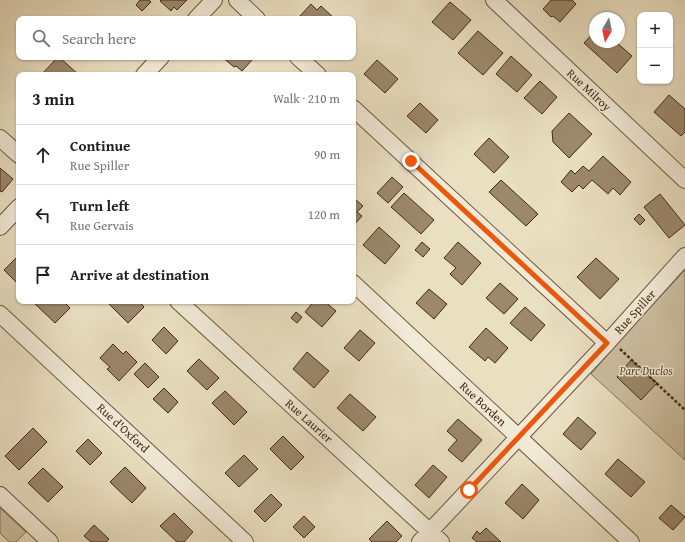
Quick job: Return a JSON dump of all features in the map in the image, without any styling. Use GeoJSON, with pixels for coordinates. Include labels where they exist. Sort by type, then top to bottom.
{"type":"FeatureCollection","features":[{"type":"Feature","properties":{"kind":"street"},"geometry":{"type":"LineString","coordinates":[[199,16],[214,0]]}},
{"type":"Feature","properties":{"kind":"street"},"geometry":{"type":"LineString","coordinates":[[236,0],[254,16]]}},
{"type":"Feature","properties":{"kind":"street","name":"Rue Milroy"},"geometry":{"type":"LineString","coordinates":[[494,0],[685,180]]}},
{"type":"Feature","properties":{"kind":"street"},"geometry":{"type":"LineString","coordinates":[[147,72],[158,60]]}},
{"type":"Feature","properties":{"kind":"street"},"geometry":{"type":"LineString","coordinates":[[301,60],[315,72]]}},
{"type":"Feature","properties":{"kind":"street"},"geometry":{"type":"LineString","coordinates":[[356,111],[608,341]]}},
{"type":"Feature","properties":{"kind":"street"},"geometry":{"type":"LineString","coordinates":[[0,138],[16,153]]}},
{"type":"Feature","properties":{"kind":"street"},"geometry":{"type":"LineString","coordinates":[[0,227],[16,210]]}},
{"type":"Feature","properties":{"kind":"street","name":"Rue Spiller"},"geometry":{"type":"LineString","coordinates":[[430,538],[518,437],[685,256]]}},
{"type":"Feature","properties":{"kind":"street","name":"Rue Borden"},"geometry":{"type":"LineString","coordinates":[[356,286],[631,542]]}},
{"type":"Feature","properties":{"kind":"street","name":"Rue Laurier"},"geometry":{"type":"LineString","coordinates":[[181,304],[430,538]]}},
{"type":"Feature","properties":{"kind":"street","name":"Rue d'Oxford"},"geometry":{"type":"LineString","coordinates":[[0,314],[245,542]]}},
{"type":"Feature","properties":{"kind":"street"},"geometry":{"type":"LineString","coordinates":[[0,495],[50,542]]}},
{"type":"Feature","properties":{"kind":"path"},"geometry":{"type":"LineString","coordinates":[[608,341],[685,410]]}},
{"type":"Feature","properties":{"kind":"green space","name":"Parc Duclos"},"geometry":{"type":"Polygon","coordinates":[[[685,270],[685,460],[591,374],[618,342],[685,270]]]}},
{"type":"Feature","properties":{"kind":"green space"},"geometry":{"type":"Polygon","coordinates":[[[0,508],[26,532],[16,542],[9,542],[0,533],[0,508]]]}},
{"type":"Feature","properties":{"kind":"building"},"geometry":{"type":"Polygon","coordinates":[[[140,0],[149,0],[151,2],[142,11],[136,5],[140,0]]]}},
{"type":"Feature","properties":{"kind":"building"},"geometry":{"type":"Polygon","coordinates":[[[187,0],[177,10],[174,7],[171,11],[160,1],[187,0]]]}},
{"type":"Feature","properties":{"kind":"building"},"geometry":{"type":"Polygon","coordinates":[[[551,0],[572,0],[576,4],[560,22],[553,16],[551,17],[543,9],[551,0]]]}},
{"type":"Feature","properties":{"kind":"building"},"geometry":{"type":"Polygon","coordinates":[[[450,2],[471,20],[453,40],[432,22],[450,2]]]}},
{"type":"Feature","properties":{"kind":"building"},"geometry":{"type":"Polygon","coordinates":[[[311,4],[317,10],[321,6],[332,16],[300,16],[311,4]]]}},
{"type":"Feature","properties":{"kind":"building"},"geometry":{"type":"Polygon","coordinates":[[[478,31],[503,53],[483,75],[458,53],[478,31]]]}},
{"type":"Feature","properties":{"kind":"building"},"geometry":{"type":"Polygon","coordinates":[[[589,38],[589,48],[584,43],[589,38]]]}},
{"type":"Feature","properties":{"kind":"building"},"geometry":{"type":"Polygon","coordinates":[[[590,48],[623,48],[632,56],[617,73],[590,48]]]}},
{"type":"Feature","properties":{"kind":"building"},"geometry":{"type":"Polygon","coordinates":[[[511,56],[532,75],[517,92],[496,74],[511,56]]]}},
{"type":"Feature","properties":{"kind":"building"},"geometry":{"type":"Polygon","coordinates":[[[55,60],[62,60],[76,72],[44,72],[55,60]]]}},
{"type":"Feature","properties":{"kind":"building"},"geometry":{"type":"Polygon","coordinates":[[[226,60],[252,60],[242,71],[236,66],[234,67],[226,60]]]}},
{"type":"Feature","properties":{"kind":"building"},"geometry":{"type":"Polygon","coordinates":[[[377,60],[398,79],[385,93],[364,74],[377,60]]]}},
{"type":"Feature","properties":{"kind":"building"},"geometry":{"type":"Polygon","coordinates":[[[540,81],[557,97],[542,114],[524,98],[540,81]]]}},
{"type":"Feature","properties":{"kind":"building"},"geometry":{"type":"Polygon","coordinates":[[[669,95],[685,109],[685,132],[681,136],[654,112],[669,95]]]}},
{"type":"Feature","properties":{"kind":"building"},"geometry":{"type":"Polygon","coordinates":[[[420,103],[438,120],[426,133],[407,116],[420,103]]]}},
{"type":"Feature","properties":{"kind":"building"},"geometry":{"type":"Polygon","coordinates":[[[569,113],[592,134],[569,158],[553,142],[552,131],[569,113]]]}},
{"type":"Feature","properties":{"kind":"building"},"geometry":{"type":"Polygon","coordinates":[[[489,138],[509,157],[494,173],[474,154],[489,138]]]}},
{"type":"Feature","properties":{"kind":"building"},"geometry":{"type":"Polygon","coordinates":[[[603,156],[631,182],[620,195],[613,188],[608,194],[592,180],[583,189],[579,185],[572,192],[561,182],[571,170],[575,174],[583,166],[589,171],[603,156]]]}},
{"type":"Feature","properties":{"kind":"building"},"geometry":{"type":"Polygon","coordinates":[[[0,168],[13,179],[2,192],[0,191],[0,168]]]}},
{"type":"Feature","properties":{"kind":"building"},"geometry":{"type":"Polygon","coordinates":[[[392,177],[403,187],[388,203],[377,193],[392,177]]]}},
{"type":"Feature","properties":{"kind":"building"},"geometry":{"type":"Polygon","coordinates":[[[501,180],[538,214],[526,226],[489,192],[501,180]]]}},
{"type":"Feature","properties":{"kind":"building"},"geometry":{"type":"Polygon","coordinates":[[[404,193],[434,220],[421,234],[391,207],[404,193]]]}},
{"type":"Feature","properties":{"kind":"building"},"geometry":{"type":"Polygon","coordinates":[[[660,194],[685,225],[669,238],[644,207],[660,194]]]}},
{"type":"Feature","properties":{"kind":"building"},"geometry":{"type":"Polygon","coordinates":[[[356,200],[363,206],[357,212],[362,216],[356,223],[356,200]]]}},
{"type":"Feature","properties":{"kind":"building"},"geometry":{"type":"Polygon","coordinates":[[[639,214],[645,220],[640,225],[634,219],[639,214]]]}},
{"type":"Feature","properties":{"kind":"building"},"geometry":{"type":"Polygon","coordinates":[[[379,227],[400,246],[385,264],[363,245],[379,227]]]}},
{"type":"Feature","properties":{"kind":"building"},"geometry":{"type":"Polygon","coordinates":[[[422,242],[430,249],[423,257],[415,250],[422,242]]]}},
{"type":"Feature","properties":{"kind":"building"},"geometry":{"type":"Polygon","coordinates":[[[458,242],[481,263],[462,285],[450,274],[456,268],[444,258],[458,242]]]}},
{"type":"Feature","properties":{"kind":"building"},"geometry":{"type":"Polygon","coordinates":[[[16,258],[16,282],[4,270],[16,258]]]}},
{"type":"Feature","properties":{"kind":"building"},"geometry":{"type":"Polygon","coordinates":[[[596,258],[619,279],[600,299],[577,277],[596,258]]]}},
{"type":"Feature","properties":{"kind":"building"},"geometry":{"type":"Polygon","coordinates":[[[500,283],[518,299],[504,314],[486,298],[500,283]]]}},
{"type":"Feature","properties":{"kind":"building"},"geometry":{"type":"Polygon","coordinates":[[[429,289],[447,304],[434,319],[416,303],[429,289]]]}},
{"type":"Feature","properties":{"kind":"building"},"geometry":{"type":"Polygon","coordinates":[[[35,304],[66,304],[70,308],[55,323],[35,304]]]}},
{"type":"Feature","properties":{"kind":"building"},"geometry":{"type":"Polygon","coordinates":[[[109,304],[142,304],[144,307],[128,323],[109,304]]]}},
{"type":"Feature","properties":{"kind":"building"},"geometry":{"type":"Polygon","coordinates":[[[312,304],[328,304],[336,311],[322,327],[305,312],[312,304]]]}},
{"type":"Feature","properties":{"kind":"building"},"geometry":{"type":"Polygon","coordinates":[[[525,307],[545,325],[531,341],[510,323],[525,307]]]}},
{"type":"Feature","properties":{"kind":"building"},"geometry":{"type":"Polygon","coordinates":[[[296,312],[302,317],[297,323],[291,318],[296,312]]]}},
{"type":"Feature","properties":{"kind":"building"},"geometry":{"type":"Polygon","coordinates":[[[164,327],[178,341],[166,354],[152,340],[164,327]]]}},
{"type":"Feature","properties":{"kind":"building"},"geometry":{"type":"Polygon","coordinates":[[[486,328],[508,348],[495,363],[488,357],[485,361],[469,347],[486,328]]]}},
{"type":"Feature","properties":{"kind":"building"},"geometry":{"type":"Polygon","coordinates":[[[360,330],[375,343],[359,361],[344,348],[360,330]]]}},
{"type":"Feature","properties":{"kind":"building"},"geometry":{"type":"Polygon","coordinates":[[[113,344],[123,354],[126,351],[137,362],[119,381],[107,369],[110,367],[100,358],[113,344]]]}},
{"type":"Feature","properties":{"kind":"building"},"geometry":{"type":"Polygon","coordinates":[[[307,352],[329,371],[314,388],[293,369],[307,352]]]}},
{"type":"Feature","properties":{"kind":"building"},"geometry":{"type":"Polygon","coordinates":[[[199,359],[219,378],[207,390],[187,371],[199,359]]]}},
{"type":"Feature","properties":{"kind":"building"},"geometry":{"type":"Polygon","coordinates":[[[631,360],[657,383],[641,400],[617,377],[631,360]]]}},
{"type":"Feature","properties":{"kind":"building"},"geometry":{"type":"Polygon","coordinates":[[[145,363],[159,377],[148,388],[134,374],[145,363]]]}},
{"type":"Feature","properties":{"kind":"building"},"geometry":{"type":"Polygon","coordinates":[[[164,388],[178,402],[168,413],[153,399],[164,388]]]}},
{"type":"Feature","properties":{"kind":"building"},"geometry":{"type":"Polygon","coordinates":[[[225,391],[247,412],[234,425],[212,403],[225,391]]]}},
{"type":"Feature","properties":{"kind":"building"},"geometry":{"type":"Polygon","coordinates":[[[350,394],[376,417],[363,431],[337,408],[350,394]]]}},
{"type":"Feature","properties":{"kind":"building"},"geometry":{"type":"Polygon","coordinates":[[[578,417],[596,433],[581,450],[563,434],[578,417]]]}},
{"type":"Feature","properties":{"kind":"building"},"geometry":{"type":"Polygon","coordinates":[[[458,419],[482,440],[462,462],[448,450],[457,440],[447,431],[458,419]]]}},
{"type":"Feature","properties":{"kind":"building"},"geometry":{"type":"Polygon","coordinates":[[[33,428],[47,442],[19,470],[5,456],[33,428]]]}},
{"type":"Feature","properties":{"kind":"building"},"geometry":{"type":"Polygon","coordinates":[[[283,436],[304,457],[291,470],[270,449],[283,436]]]}},
{"type":"Feature","properties":{"kind":"building"},"geometry":{"type":"Polygon","coordinates":[[[88,439],[102,453],[90,465],[76,451],[88,439]]]}},
{"type":"Feature","properties":{"kind":"building"},"geometry":{"type":"Polygon","coordinates":[[[244,455],[258,469],[239,487],[225,473],[244,455]]]}},
{"type":"Feature","properties":{"kind":"building"},"geometry":{"type":"Polygon","coordinates":[[[618,459],[645,482],[631,497],[605,474],[618,459]]]}},
{"type":"Feature","properties":{"kind":"building"},"geometry":{"type":"Polygon","coordinates":[[[433,465],[447,477],[429,498],[415,485],[433,465]]]}},
{"type":"Feature","properties":{"kind":"building"},"geometry":{"type":"Polygon","coordinates":[[[125,467],[146,488],[132,503],[110,482],[125,467]]]}},
{"type":"Feature","properties":{"kind":"building"},"geometry":{"type":"Polygon","coordinates":[[[43,468],[63,487],[48,502],[28,483],[43,468]]]}},
{"type":"Feature","properties":{"kind":"building"},"geometry":{"type":"Polygon","coordinates":[[[522,484],[539,500],[523,519],[505,503],[522,484]]]}},
{"type":"Feature","properties":{"kind":"building"},"geometry":{"type":"Polygon","coordinates":[[[271,494],[282,505],[265,522],[254,511],[271,494]]]}},
{"type":"Feature","properties":{"kind":"building"},"geometry":{"type":"Polygon","coordinates":[[[671,505],[685,517],[673,530],[659,518],[671,505]]]}},
{"type":"Feature","properties":{"kind":"building"},"geometry":{"type":"Polygon","coordinates":[[[174,513],[193,532],[184,542],[177,542],[160,526],[174,513]]]}},
{"type":"Feature","properties":{"kind":"building"},"geometry":{"type":"Polygon","coordinates":[[[304,516],[315,527],[304,538],[293,527],[304,516]]]}},
{"type":"Feature","properties":{"kind":"building"},"geometry":{"type":"Polygon","coordinates":[[[387,521],[402,536],[396,542],[372,542],[369,539],[387,521]]]}},
{"type":"Feature","properties":{"kind":"building"},"geometry":{"type":"Polygon","coordinates":[[[94,525],[109,539],[106,542],[91,542],[84,536],[94,525]]]}},
{"type":"Feature","properties":{"kind":"building"},"geometry":{"type":"Polygon","coordinates":[[[486,528],[501,542],[477,542],[472,538],[477,531],[480,534],[486,528]]]}},
{"type":"Feature","properties":{"kind":"route"},"geometry":{"type":"LineString","coordinates":[[411,161],[607,343],[580,370],[469,490]]}}]}
